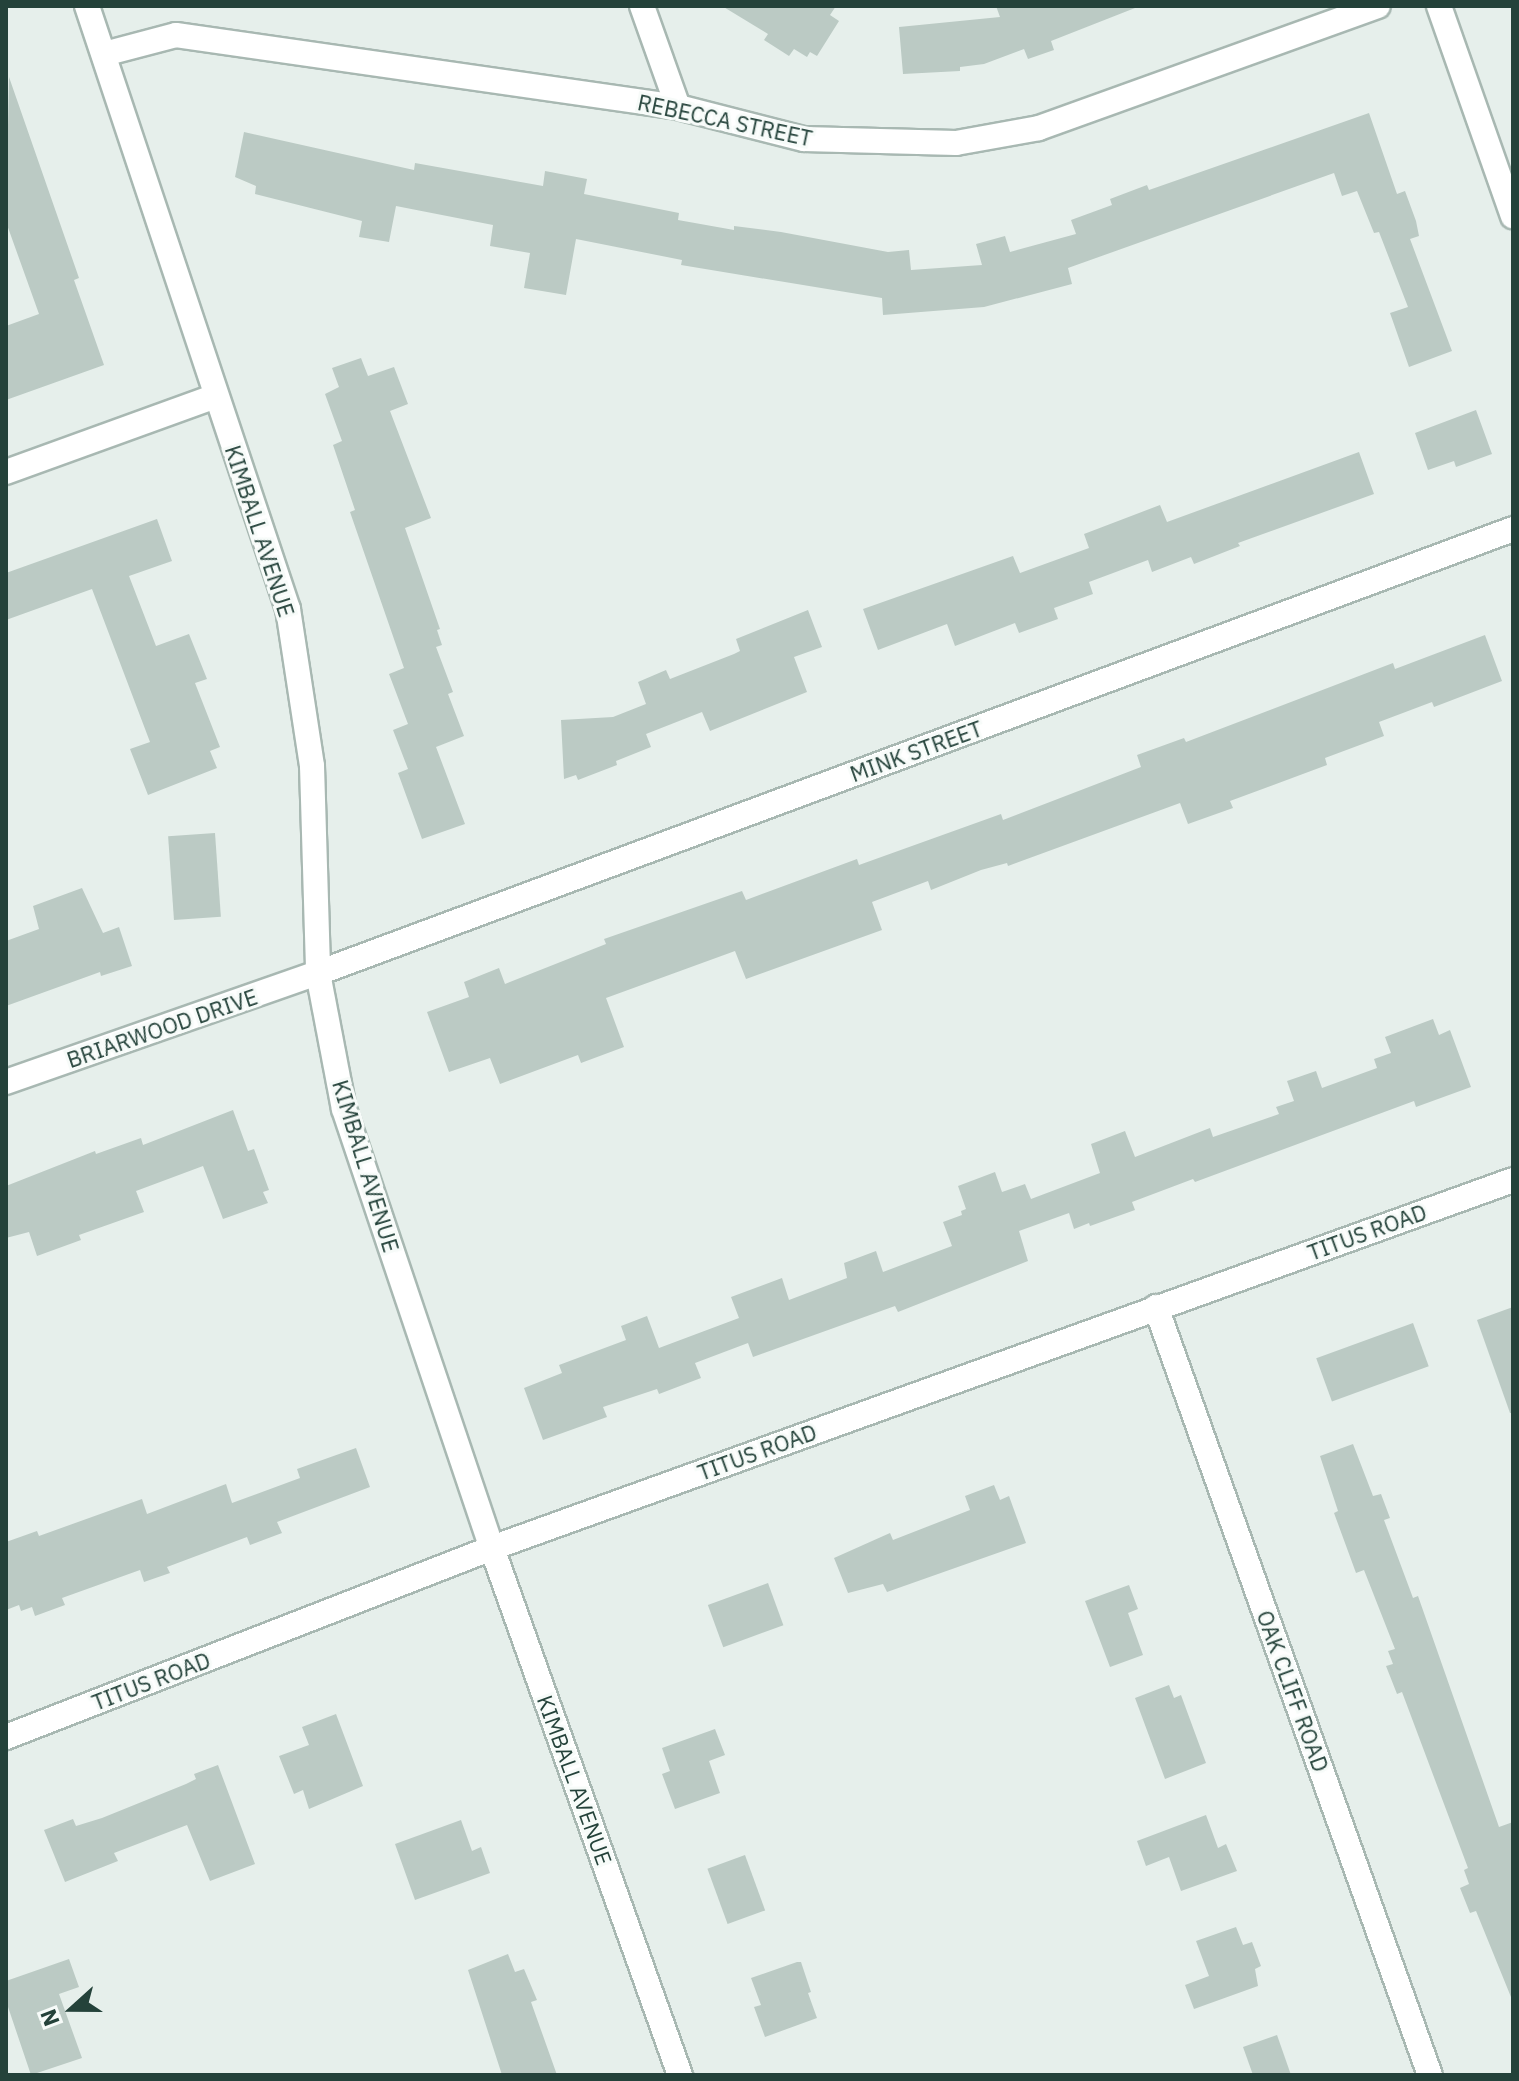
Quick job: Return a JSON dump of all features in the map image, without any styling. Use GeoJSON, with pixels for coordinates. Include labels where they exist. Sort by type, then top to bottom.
{"type":"FeatureCollection","features":[{"type":"Feature","properties":{"kind":"street","name":"KIMBALL AVENUE"},"geometry":{"type":"LineString","coordinates":[[87,6],[288,609],[312,766],[318,973],[344,1109],[492,1548],[680,2075]]}},
{"type":"Feature","properties":{"kind":"street"},"geometry":{"type":"LineString","coordinates":[[642,6],[678,107]]}},
{"type":"Feature","properties":{"kind":"street","name":"REBECCA STREET"},"geometry":{"type":"LineString","coordinates":[[104,54],[176,35],[678,107],[804,139],[956,143],[1039,128],[1378,6]]}},
{"type":"Feature","properties":{"kind":"street"},"geometry":{"type":"LineString","coordinates":[[1439,6],[1513,216]]}},
{"type":"Feature","properties":{"kind":"street"},"geometry":{"type":"LineString","coordinates":[[6,472],[216,396]]}},
{"type":"Feature","properties":{"kind":"street","name":"MINK STREET"},"geometry":{"type":"LineString","coordinates":[[318,973],[1513,529]]}},
{"type":"Feature","properties":{"kind":"street","name":"BRIARWOOD DRIVE"},"geometry":{"type":"LineString","coordinates":[[6,1082],[318,973]]}},
{"type":"Feature","properties":{"kind":"street","name":"TITUS ROAD"},"geometry":{"type":"LineString","coordinates":[[6,1737],[492,1548],[1513,1180]]}},
{"type":"Feature","properties":{"kind":"street","name":"OAK CLIFF ROAD"},"geometry":{"type":"LineString","coordinates":[[1156,1307],[1430,2075]]}},
{"type":"Feature","properties":{"kind":"building"},"geometry":{"type":"Polygon","coordinates":[[[722,6],[836,6],[830,15],[839,21],[817,56],[810,52],[807,57],[794,49],[789,56],[764,40],[768,34],[722,6]]]}},
{"type":"Feature","properties":{"kind":"building"},"geometry":{"type":"Polygon","coordinates":[[[996,6],[1135,8],[1051,41],[1054,50],[1028,59],[1024,49],[984,64],[960,67],[960,71],[903,74],[899,27],[1000,17],[996,6]]]}},
{"type":"Feature","properties":{"kind":"building"},"geometry":{"type":"Polygon","coordinates":[[[9,77],[79,278],[74,280],[104,365],[6,400],[6,326],[39,314],[6,222],[9,77]]]}},
{"type":"Feature","properties":{"kind":"building"},"geometry":{"type":"Polygon","coordinates":[[[1369,113],[1397,194],[1405,191],[1416,221],[1419,236],[1410,239],[1452,351],[1409,367],[1390,313],[1408,307],[1379,232],[1374,233],[1357,191],[1342,196],[1334,173],[1068,268],[1072,284],[984,307],[883,315],[882,298],[681,265],[682,260],[576,239],[566,295],[524,288],[530,253],[490,246],[493,225],[396,206],[389,242],[359,237],[362,221],[255,194],[256,186],[235,177],[244,132],[414,170],[415,163],[543,186],[545,171],[587,179],[584,194],[679,213],[678,220],[734,230],[734,226],[781,232],[888,252],[909,250],[911,270],[982,265],[976,244],[1005,236],[1010,252],[1076,234],[1071,220],[1112,205],[1110,199],[1147,185],[1149,190],[1369,113]]]}},
{"type":"Feature","properties":{"kind":"building"},"geometry":{"type":"Polygon","coordinates":[[[361,358],[368,376],[394,367],[408,404],[390,411],[431,518],[405,528],[440,629],[437,630],[442,645],[436,647],[453,692],[448,694],[464,736],[436,747],[465,824],[422,839],[398,773],[408,769],[393,730],[408,724],[389,674],[404,668],[350,512],[355,510],[333,445],[342,441],[325,394],[339,387],[332,368],[361,358]]]}},
{"type":"Feature","properties":{"kind":"building"},"geometry":{"type":"Polygon","coordinates":[[[1476,410],[1492,454],[1456,467],[1454,461],[1428,470],[1415,433],[1476,410]]]}},
{"type":"Feature","properties":{"kind":"building"},"geometry":{"type":"Polygon","coordinates":[[[1359,452],[1374,494],[1238,543],[1240,546],[1194,564],[1191,557],[1152,572],[1148,560],[1089,582],[1093,594],[1054,608],[1058,619],[1019,633],[1015,623],[955,646],[947,624],[878,650],[863,609],[1013,556],[1020,573],[1089,548],[1084,534],[1160,505],[1167,522],[1359,452]]]}},
{"type":"Feature","properties":{"kind":"building"},"geometry":{"type":"Polygon","coordinates":[[[157,519],[172,561],[129,576],[156,646],[189,634],[207,679],[195,683],[220,747],[210,751],[217,768],[148,795],[130,749],[150,742],[92,589],[6,620],[6,573],[157,519]]]}},
{"type":"Feature","properties":{"kind":"building"},"geometry":{"type":"Polygon","coordinates":[[[808,610],[822,647],[794,657],[807,692],[710,731],[702,712],[646,734],[651,747],[616,761],[617,765],[578,780],[576,775],[564,779],[561,720],[613,717],[646,704],[638,682],[666,670],[670,679],[734,654],[740,651],[736,639],[808,610]]]}},
{"type":"Feature","properties":{"kind":"building"},"geometry":{"type":"Polygon","coordinates":[[[1485,635],[1502,681],[1434,707],[1432,702],[1379,722],[1384,736],[1325,758],[1327,765],[1230,801],[1233,808],[1188,824],[1180,803],[1008,866],[1007,863],[981,870],[931,890],[928,881],[872,902],[882,930],[746,979],[735,951],[606,998],[624,1047],[581,1063],[578,1055],[500,1084],[490,1058],[449,1072],[427,1012],[469,997],[464,982],[499,968],[505,984],[606,944],[604,939],[742,891],[746,900],[857,859],[859,865],[1001,814],[1003,820],[1141,767],[1137,755],[1184,738],[1186,742],[1393,663],[1395,669],[1485,635]]]}},
{"type":"Feature","properties":{"kind":"building"},"geometry":{"type":"Polygon","coordinates":[[[215,833],[221,917],[174,920],[168,836],[215,833]]]}},
{"type":"Feature","properties":{"kind":"building"},"geometry":{"type":"Polygon","coordinates":[[[82,888],[103,933],[119,927],[132,966],[101,976],[100,972],[6,1006],[6,941],[39,929],[33,906],[82,888]]]}},
{"type":"Feature","properties":{"kind":"building"},"geometry":{"type":"Polygon","coordinates":[[[1433,1019],[1439,1035],[1450,1030],[1471,1087],[1416,1107],[1414,1101],[1195,1182],[1193,1179],[1132,1202],[1135,1210],[1090,1226],[1089,1223],[1074,1229],[1069,1213],[1019,1231],[1028,1261],[898,1312],[895,1306],[753,1357],[748,1343],[695,1363],[701,1378],[659,1394],[657,1389],[603,1407],[607,1417],[543,1440],[524,1388],[562,1373],[559,1365],[626,1340],[621,1326],[647,1316],[659,1348],[739,1318],[731,1297],[782,1278],[789,1300],[847,1278],[844,1263],[876,1251],[883,1272],[952,1246],[943,1222],[962,1215],[961,1211],[966,1209],[958,1186],[995,1172],[1002,1192],[1025,1184],[1031,1199],[1100,1173],[1091,1144],[1125,1131],[1135,1157],[1210,1128],[1213,1137],[1279,1114],[1276,1107],[1294,1101],[1287,1081],[1316,1071],[1322,1088],[1377,1068],[1374,1059],[1391,1053],[1385,1037],[1433,1019]]]}},
{"type":"Feature","properties":{"kind":"building"},"geometry":{"type":"Polygon","coordinates":[[[233,1110],[248,1151],[254,1149],[269,1190],[263,1192],[268,1203],[223,1219],[203,1166],[136,1191],[144,1212],[79,1235],[81,1240],[37,1256],[29,1232],[6,1238],[6,1186],[95,1151],[96,1154],[141,1138],[143,1145],[233,1110]]]}},
{"type":"Feature","properties":{"kind":"building"},"geometry":{"type":"Polygon","coordinates":[[[1513,1307],[1513,1413],[1510,1413],[1477,1320],[1513,1307]]]}},
{"type":"Feature","properties":{"kind":"building"},"geometry":{"type":"Polygon","coordinates":[[[1413,1323],[1429,1366],[1332,1401],[1316,1358],[1413,1323]]]}},
{"type":"Feature","properties":{"kind":"building"},"geometry":{"type":"Polygon","coordinates":[[[1353,1444],[1373,1496],[1381,1494],[1390,1518],[1384,1520],[1413,1598],[1418,1596],[1499,1827],[1513,1822],[1513,2002],[1476,1911],[1470,1913],[1460,1888],[1469,1884],[1464,1870],[1468,1868],[1402,1692],[1397,1694],[1386,1666],[1393,1664],[1388,1651],[1395,1649],[1364,1570],[1356,1573],[1334,1513],[1338,1511],[1320,1456],[1353,1444]]]}},
{"type":"Feature","properties":{"kind":"building"},"geometry":{"type":"Polygon","coordinates":[[[356,1448],[370,1487],[277,1522],[282,1533],[250,1545],[247,1537],[167,1567],[170,1573],[144,1582],[140,1570],[62,1598],[65,1605],[35,1616],[32,1607],[21,1611],[19,1605],[6,1610],[6,1542],[37,1531],[39,1536],[142,1499],[147,1514],[226,1484],[232,1503],[300,1478],[297,1469],[356,1448]]]}},
{"type":"Feature","properties":{"kind":"building"},"geometry":{"type":"Polygon","coordinates":[[[994,1485],[1000,1500],[1009,1496],[1026,1543],[887,1592],[883,1584],[848,1593],[834,1558],[890,1533],[893,1540],[970,1510],[965,1496],[994,1485]]]}},
{"type":"Feature","properties":{"kind":"building"},"geometry":{"type":"Polygon","coordinates":[[[768,1583],[783,1625],[723,1647],[708,1605],[768,1583]]]}},
{"type":"Feature","properties":{"kind":"building"},"geometry":{"type":"Polygon","coordinates":[[[1129,1585],[1138,1609],[1128,1613],[1143,1655],[1110,1667],[1085,1601],[1129,1585]]]}},
{"type":"Feature","properties":{"kind":"building"},"geometry":{"type":"Polygon","coordinates":[[[1169,1685],[1174,1698],[1181,1695],[1206,1763],[1165,1779],[1135,1698],[1169,1685]]]}},
{"type":"Feature","properties":{"kind":"building"},"geometry":{"type":"Polygon","coordinates":[[[336,1714],[363,1786],[309,1809],[303,1790],[294,1794],[279,1756],[309,1745],[302,1727],[336,1714]]]}},
{"type":"Feature","properties":{"kind":"building"},"geometry":{"type":"Polygon","coordinates":[[[715,1729],[725,1755],[709,1761],[720,1793],[675,1809],[662,1774],[670,1771],[662,1748],[715,1729]]]}},
{"type":"Feature","properties":{"kind":"building"},"geometry":{"type":"Polygon","coordinates":[[[218,1765],[255,1864],[210,1881],[187,1825],[114,1853],[118,1861],[65,1882],[44,1830],[73,1819],[76,1826],[102,1818],[186,1784],[196,1779],[194,1774],[218,1765]]]}},
{"type":"Feature","properties":{"kind":"building"},"geometry":{"type":"Polygon","coordinates":[[[1206,1815],[1218,1848],[1226,1844],[1237,1871],[1181,1891],[1169,1857],[1146,1866],[1137,1841],[1206,1815]]]}},
{"type":"Feature","properties":{"kind":"building"},"geometry":{"type":"Polygon","coordinates":[[[461,1820],[472,1851],[481,1847],[490,1873],[415,1900],[395,1844],[461,1820]]]}},
{"type":"Feature","properties":{"kind":"building"},"geometry":{"type":"Polygon","coordinates":[[[745,1855],[765,1910],[728,1924],[707,1869],[745,1855]]]}},
{"type":"Feature","properties":{"kind":"building"},"geometry":{"type":"Polygon","coordinates":[[[1236,1927],[1243,1945],[1252,1942],[1261,1966],[1255,1969],[1258,1986],[1194,2009],[1185,1985],[1209,1976],[1196,1941],[1236,1927]]]}},
{"type":"Feature","properties":{"kind":"building"},"geometry":{"type":"Polygon","coordinates":[[[508,1954],[515,1972],[524,1969],[537,2000],[531,2002],[557,2075],[502,2075],[468,1970],[508,1954]]]}},
{"type":"Feature","properties":{"kind":"building"},"geometry":{"type":"Polygon","coordinates":[[[69,1959],[79,1987],[59,1994],[82,2058],[31,2075],[6,2001],[6,1981],[69,1959]]]}},
{"type":"Feature","properties":{"kind":"building"},"geometry":{"type":"Polygon","coordinates":[[[801,1962],[817,2018],[765,2037],[754,2007],[761,2005],[751,1978],[801,1962]]]}},
{"type":"Feature","properties":{"kind":"building"},"geometry":{"type":"Polygon","coordinates":[[[1277,2035],[1291,2075],[1253,2075],[1243,2047],[1277,2035]]]}}]}
